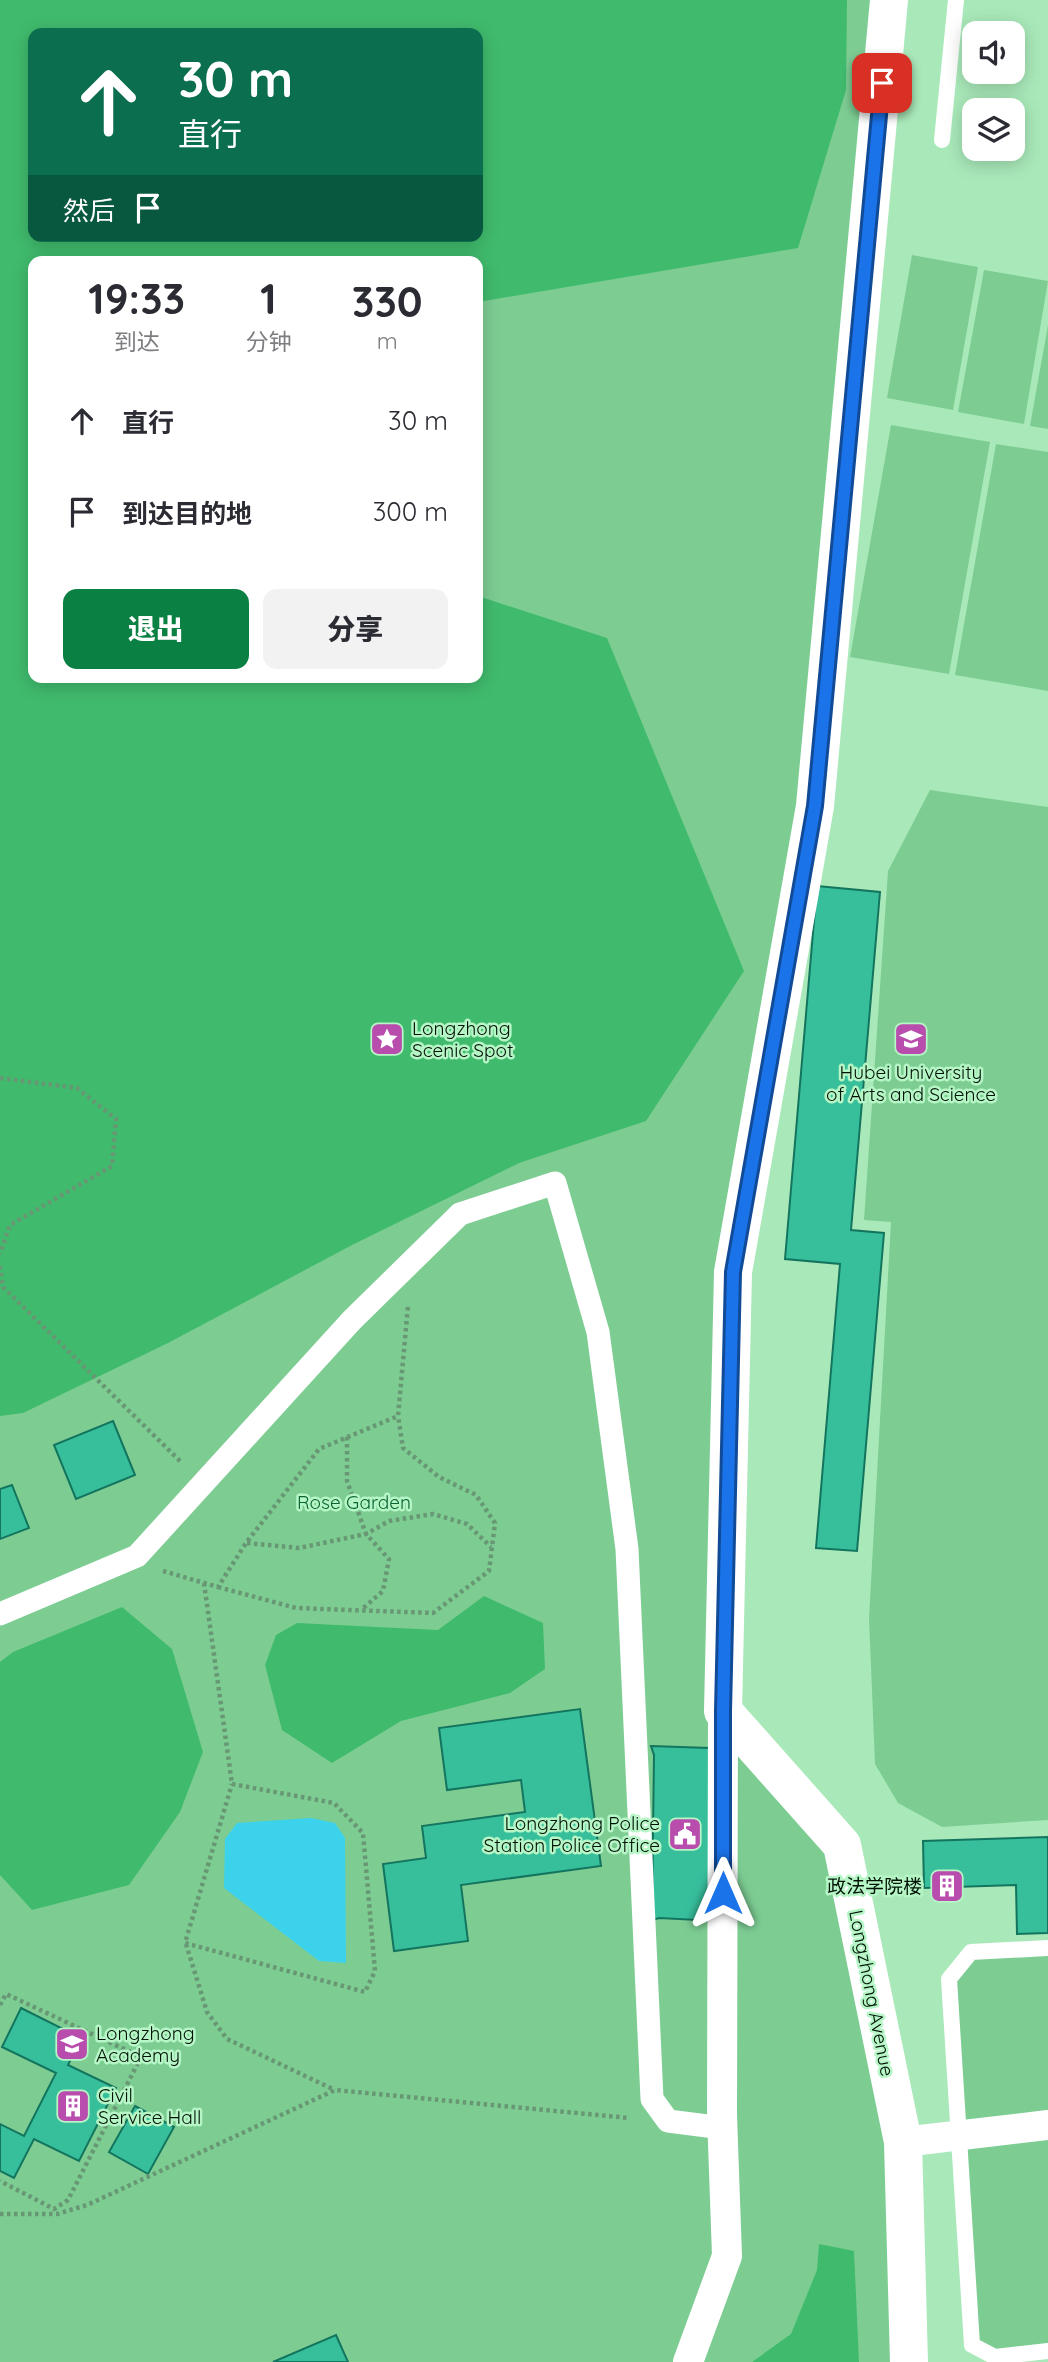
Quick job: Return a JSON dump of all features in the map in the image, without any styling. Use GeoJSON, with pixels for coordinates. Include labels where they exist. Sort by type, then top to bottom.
{"type":"FeatureCollection","features":[{"type":"Feature","properties":{"kind":"main road"},"geometry":{"type":"LineString","coordinates":[[723,1711],[733,1272],[815,806],[889,0]]}},
{"type":"Feature","properties":{"kind":"main road","name":"Longzhong Avenue"},"geometry":{"type":"LineString","coordinates":[[723,1711],[842,1845],[903,2142],[909,2362]]}},
{"type":"Feature","properties":{"kind":"street"},"geometry":{"type":"LineString","coordinates":[[0,1614],[137,1556],[352,1320],[460,1214],[555,1183],[598,1332],[627,1549],[652,2099],[668,2121],[723,2129]]}},
{"type":"Feature","properties":{"kind":"street"},"geometry":{"type":"LineString","coordinates":[[688,2362],[727,2256],[723,2129],[723,1711]]}},
{"type":"Feature","properties":{"kind":"street"},"geometry":{"type":"LineString","coordinates":[[903,2142],[1048,2125]]}},
{"type":"Feature","properties":{"kind":"lane"},"geometry":{"type":"LineString","coordinates":[[942,140],[956,0]]}},
{"type":"Feature","properties":{"kind":"lane"},"geometry":{"type":"LineString","coordinates":[[1048,1948],[971,1952],[949,1979],[972,2345],[995,2357],[1048,2351]]}},
{"type":"Feature","properties":{"kind":"path"},"geometry":{"type":"LineString","coordinates":[[0,1078],[77,1088],[116,1119],[112,1166],[10,1225],[0,1254]]}},
{"type":"Feature","properties":{"kind":"path"},"geometry":{"type":"LineString","coordinates":[[125,1561],[296,1608],[433,1613],[489,1571],[495,1523],[476,1495],[439,1477],[403,1448],[398,1416],[413,1260]]}},
{"type":"Feature","properties":{"kind":"path"},"geometry":{"type":"LineString","coordinates":[[0,1266],[4,1287],[203,1484]]}},
{"type":"Feature","properties":{"kind":"path"},"geometry":{"type":"LineString","coordinates":[[218,1587],[246,1543],[318,1449],[398,1416]]}},
{"type":"Feature","properties":{"kind":"path"},"geometry":{"type":"LineString","coordinates":[[347,1437],[347,1481],[366,1534],[388,1559],[383,1591],[361,1610]]}},
{"type":"Feature","properties":{"kind":"path"},"geometry":{"type":"LineString","coordinates":[[246,1543],[299,1548],[366,1534],[389,1521],[433,1514],[467,1524],[491,1547]]}},
{"type":"Feature","properties":{"kind":"path"},"geometry":{"type":"LineString","coordinates":[[204,1583],[232,1784],[185,1943],[207,2012],[227,2039],[335,2090],[668,2121]]}},
{"type":"Feature","properties":{"kind":"path"},"geometry":{"type":"LineString","coordinates":[[185,1943],[365,1992],[375,1971],[363,1833],[334,1803],[232,1784]]}},
{"type":"Feature","properties":{"kind":"path"},"geometry":{"type":"LineString","coordinates":[[0,2005],[6,1994],[141,2057],[68,2200],[54,2209],[0,2181]]}},
{"type":"Feature","properties":{"kind":"path"},"geometry":{"type":"LineString","coordinates":[[0,2214],[57,2214],[88,2205],[335,2090]]}},
{"type":"Feature","properties":{"kind":"green space","name":"Longzhong Scenic Spot"},"geometry":{"type":"Polygon","coordinates":[[[0,0],[889,0],[815,806],[733,1272],[723,1710],[842,1845],[880,2032],[909,2362],[0,2362],[0,0]]]}},
{"type":"Feature","properties":{"kind":"green space"},"geometry":{"type":"Polygon","coordinates":[[[0,0],[847,0],[846,90],[798,248],[483,301],[483,256],[28,256],[28,683],[483,683],[483,598],[607,638],[744,971],[646,1121],[519,1163],[352,1245],[168,1343],[23,1413],[0,1416],[0,0]]]}},
{"type":"Feature","properties":{"kind":"green space"},"geometry":{"type":"Polygon","coordinates":[[[912,255],[978,267],[953,410],[887,398],[912,255]]]}},
{"type":"Feature","properties":{"kind":"green space"},"geometry":{"type":"Polygon","coordinates":[[[984,270],[1048,281],[1024,424],[958,412],[984,270]]]}},
{"type":"Feature","properties":{"kind":"green space"},"geometry":{"type":"Polygon","coordinates":[[[1048,325],[1048,429],[1030,426],[1048,325]]]}},
{"type":"Feature","properties":{"kind":"green space"},"geometry":{"type":"Polygon","coordinates":[[[891,425],[990,442],[949,674],[850,657],[891,425]]]}},
{"type":"Feature","properties":{"kind":"green space"},"geometry":{"type":"Polygon","coordinates":[[[996,444],[1048,452],[1048,691],[955,675],[996,444]]]}},
{"type":"Feature","properties":{"kind":"green space"},"geometry":{"type":"Polygon","coordinates":[[[930,790],[1048,807],[1048,1820],[942,1827],[898,1803],[875,1764],[869,1618],[891,1222],[864,1220],[888,871],[930,790]]]}},
{"type":"Feature","properties":{"kind":"green space"},"geometry":{"type":"Polygon","coordinates":[[[484,1596],[543,1623],[545,1669],[510,1693],[401,1721],[332,1763],[282,1730],[265,1665],[276,1635],[297,1623],[438,1630],[484,1596]]]}},
{"type":"Feature","properties":{"kind":"green space"},"geometry":{"type":"Polygon","coordinates":[[[122,1607],[172,1649],[203,1752],[180,1812],[129,1885],[32,1910],[0,1875],[0,1662],[13,1652],[122,1607]]]}},
{"type":"Feature","properties":{"kind":"green space"},"geometry":{"type":"Polygon","coordinates":[[[1048,1948],[1048,2351],[995,2357],[972,2345],[949,1979],[971,1952],[1048,1948]]]}},
{"type":"Feature","properties":{"kind":"green space"},"geometry":{"type":"Polygon","coordinates":[[[819,2244],[854,2251],[859,2362],[752,2362],[791,2334],[817,2270],[819,2244]]]}},
{"type":"Feature","properties":{"kind":"water"},"geometry":{"type":"Polygon","coordinates":[[[311,1818],[335,1823],[345,1838],[346,1963],[319,1961],[224,1888],[225,1839],[237,1823],[311,1818]]]}},
{"type":"Feature","properties":{"kind":"building"},"geometry":{"type":"Polygon","coordinates":[[[817,886],[880,892],[851,1230],[884,1233],[857,1551],[816,1548],[840,1264],[785,1259],[817,886]]]}},
{"type":"Feature","properties":{"kind":"building"},"geometry":{"type":"Polygon","coordinates":[[[113,1421],[135,1475],[76,1499],[54,1445],[113,1421]]]}},
{"type":"Feature","properties":{"kind":"building"},"geometry":{"type":"Polygon","coordinates":[[[12,1485],[29,1528],[0,1539],[0,1489],[12,1485]]]}},
{"type":"Feature","properties":{"kind":"building"},"geometry":{"type":"Polygon","coordinates":[[[580,1709],[601,1866],[461,1885],[468,1941],[394,1951],[383,1864],[426,1858],[422,1826],[525,1812],[521,1780],[447,1790],[439,1728],[580,1709]]]}},
{"type":"Feature","properties":{"kind":"building","name":"Longzhong Police Station Police Office"},"geometry":{"type":"Polygon","coordinates":[[[651,1746],[709,1748],[717,1921],[659,1918],[649,1921],[652,1912],[654,1755],[651,1746]]]}},
{"type":"Feature","properties":{"kind":"building","name":"政法学院楼"},"geometry":{"type":"Polygon","coordinates":[[[1048,1837],[1048,1933],[1017,1934],[1016,1885],[924,1888],[923,1841],[1048,1837]]]}},
{"type":"Feature","properties":{"kind":"building","name":"Civil Service Hall"},"geometry":{"type":"Polygon","coordinates":[[[21,2008],[81,2038],[68,2065],[116,2088],[79,2161],[34,2139],[14,2178],[0,2171],[0,2124],[24,2136],[56,2073],[2,2047],[21,2008]]]}},
{"type":"Feature","properties":{"kind":"building"},"geometry":{"type":"Polygon","coordinates":[[[135,2106],[174,2127],[148,2174],[109,2152],[135,2106]]]}},
{"type":"Feature","properties":{"kind":"building"},"geometry":{"type":"Polygon","coordinates":[[[336,2335],[348,2362],[273,2362],[336,2335]]]}},
{"type":"Feature","properties":{"kind":"place","name":"Longzhong Scenic Spot"},"geometry":{"type":"Point","coordinates":[387,1039]}},
{"type":"Feature","properties":{"kind":"place","name":"Hubei University of Arts and Science"},"geometry":{"type":"Point","coordinates":[911,1039]}},
{"type":"Feature","properties":{"kind":"place","name":"Longzhong Police Station Police Office"},"geometry":{"type":"Point","coordinates":[685,1834]}},
{"type":"Feature","properties":{"kind":"place","name":"政法学院楼"},"geometry":{"type":"Point","coordinates":[947,1886]}},
{"type":"Feature","properties":{"kind":"place","name":"Longzhong Academy"},"geometry":{"type":"Point","coordinates":[72,2044]}},
{"type":"Feature","properties":{"kind":"place","name":"Civil Service Hall"},"geometry":{"type":"Point","coordinates":[73,2106]}},
{"type":"Feature","properties":{"kind":"route"},"geometry":{"type":"LineString","coordinates":[[723,1893],[723,1711],[733,1272],[815,806],[882,83]]}},
{"type":"Feature","properties":{"kind":"park label","name":"Rose Garden"},"geometry":{"type":"Point","coordinates":[354,1502]}}]}
